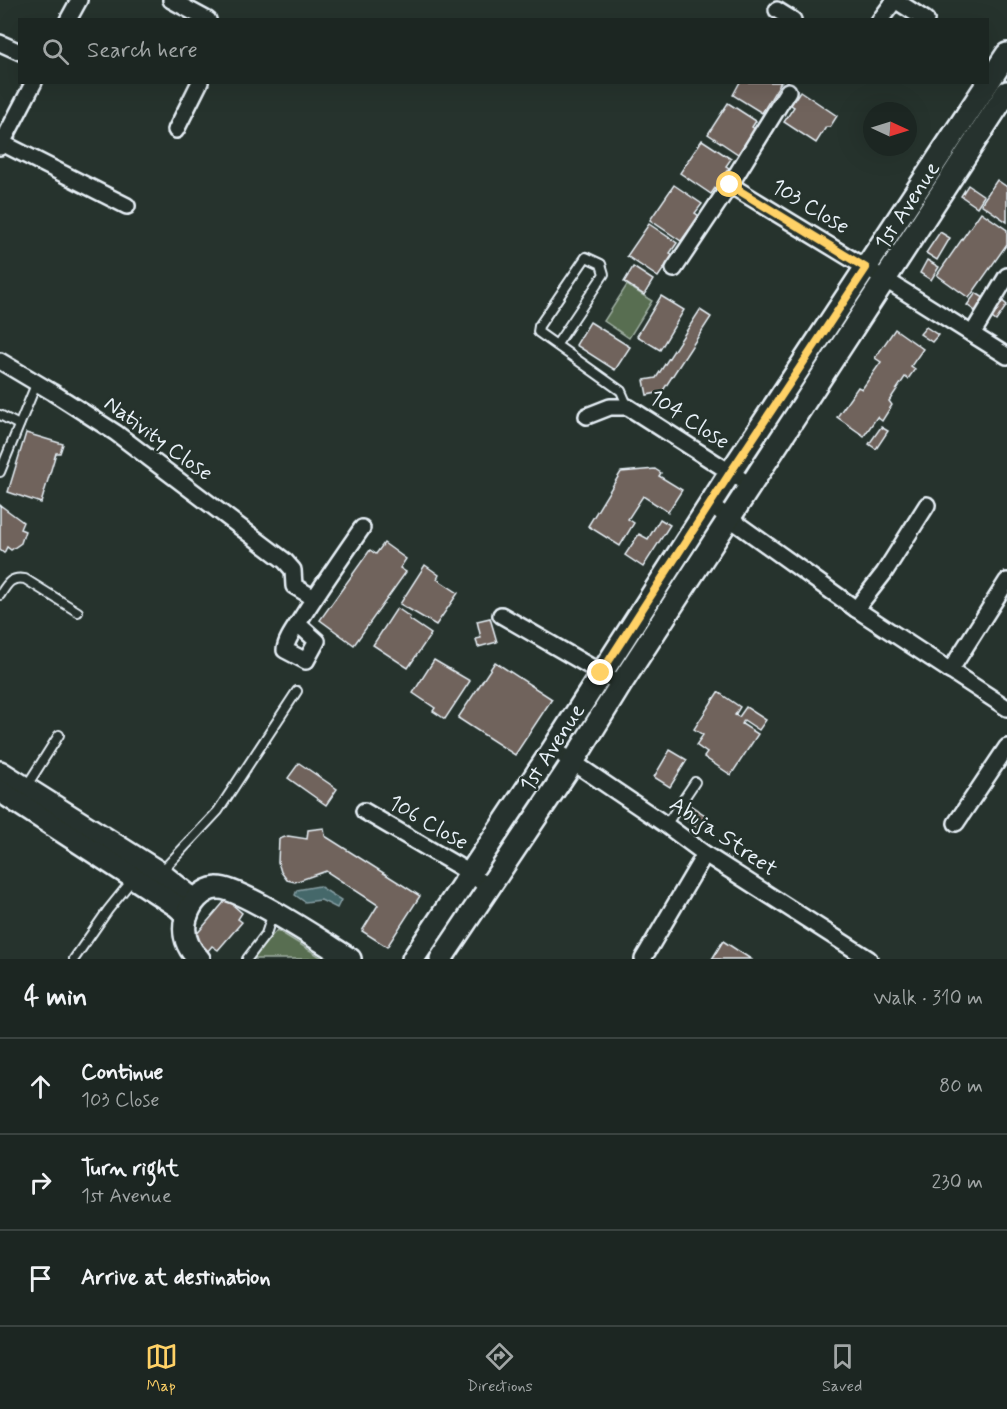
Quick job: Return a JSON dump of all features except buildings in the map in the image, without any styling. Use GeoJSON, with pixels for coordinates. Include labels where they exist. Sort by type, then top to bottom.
{"type":"FeatureCollection","features":[{"type":"Feature","properties":{"kind":"street"},"geometry":{"type":"LineString","coordinates":[[69,18],[78,0]]}},
{"type":"Feature","properties":{"kind":"street"},"geometry":{"type":"LineString","coordinates":[[171,0],[204,18]]}},
{"type":"Feature","properties":{"kind":"street"},"geometry":{"type":"LineString","coordinates":[[882,18],[895,0],[923,18]]}},
{"type":"Feature","properties":{"kind":"street"},"geometry":{"type":"LineString","coordinates":[[777,10],[790,18]]}},
{"type":"Feature","properties":{"kind":"street"},"geometry":{"type":"LineString","coordinates":[[0,43],[18,51]]}},
{"type":"Feature","properties":{"kind":"street","name":"1st Avenue"},"geometry":{"type":"LineString","coordinates":[[989,80],[1000,63]]}},
{"type":"Feature","properties":{"kind":"street"},"geometry":{"type":"LineString","coordinates":[[33,84],[1,145],[127,206]]}},
{"type":"Feature","properties":{"kind":"street"},"geometry":{"type":"LineString","coordinates":[[176,130],[199,84]]}},
{"type":"Feature","properties":{"kind":"street","name":"1st Avenue"},"geometry":{"type":"LineString","coordinates":[[413,959],[986,84]]}},
{"type":"Feature","properties":{"kind":"street"},"geometry":{"type":"LineString","coordinates":[[674,269],[730,185],[788,91]]}},
{"type":"Feature","properties":{"kind":"street","name":"1st Avenue"},"geometry":{"type":"LineString","coordinates":[[441,959],[573,762],[621,684],[1007,92]]}},
{"type":"Feature","properties":{"kind":"street","name":"103 Close"},"geometry":{"type":"LineString","coordinates":[[730,185],[1007,356]]}},
{"type":"Feature","properties":{"kind":"street"},"geometry":{"type":"LineString","coordinates":[[972,334],[1007,276]]}},
{"type":"Feature","properties":{"kind":"street","name":"Nativity Close"},"geometry":{"type":"LineString","coordinates":[[0,361],[116,433],[285,561],[292,570],[294,586],[314,598]]}},
{"type":"Feature","properties":{"kind":"street","name":"104 Close"},"geometry":{"type":"LineString","coordinates":[[587,416],[610,407],[628,407],[750,485]]}},
{"type":"Feature","properties":{"kind":"street"},"geometry":{"type":"LineString","coordinates":[[856,609],[884,573],[927,505]]}},
{"type":"Feature","properties":{"kind":"street"},"geometry":{"type":"LineString","coordinates":[[711,506],[856,609],[1007,708]]}},
{"type":"Feature","properties":{"kind":"street"},"geometry":{"type":"LineString","coordinates":[[298,624],[362,528]]}},
{"type":"Feature","properties":{"kind":"street"},"geometry":{"type":"LineString","coordinates":[[950,670],[1007,581]]}},
{"type":"Feature","properties":{"kind":"street"},"geometry":{"type":"LineString","coordinates":[[501,615],[621,684]]}},
{"type":"Feature","properties":{"kind":"street"},"geometry":{"type":"LineString","coordinates":[[956,823],[1007,747]]}},
{"type":"Feature","properties":{"kind":"street","name":"Abuja Street"},"geometry":{"type":"LineString","coordinates":[[553,748],[705,854],[862,957]]}},
{"type":"Feature","properties":{"kind":"street"},"geometry":{"type":"LineString","coordinates":[[0,772],[160,873],[190,907]]}},
{"type":"Feature","properties":{"kind":"street"},"geometry":{"type":"LineString","coordinates":[[0,791],[134,878],[190,907]]}},
{"type":"Feature","properties":{"kind":"street","name":"106 Close"},"geometry":{"type":"LineString","coordinates":[[364,811],[470,873],[489,888]]}},
{"type":"Feature","properties":{"kind":"street"},"geometry":{"type":"LineString","coordinates":[[643,959],[705,854]]}},
{"type":"Feature","properties":{"kind":"street"},"geometry":{"type":"LineString","coordinates":[[200,959],[187,944],[184,933],[190,907],[206,891],[217,888],[229,889],[274,912],[350,959]]}},
{"type":"Feature","properties":{"kind":"lane"},"geometry":{"type":"LineString","coordinates":[[556,344],[604,274],[601,264],[586,257],[539,326],[538,332],[621,391],[628,407]]}},
{"type":"Feature","properties":{"kind":"lane"},"geometry":{"type":"LineString","coordinates":[[0,472],[37,382]]}},
{"type":"Feature","properties":{"kind":"lane"},"geometry":{"type":"LineString","coordinates":[[0,415],[19,425]]}},
{"type":"Feature","properties":{"kind":"lane"},"geometry":{"type":"LineString","coordinates":[[0,595],[9,581],[16,577],[25,579],[78,612]]}},
{"type":"Feature","properties":{"kind":"lane"},"geometry":{"type":"LineString","coordinates":[[160,873],[218,811],[297,691]]}},
{"type":"Feature","properties":{"kind":"lane"},"geometry":{"type":"LineString","coordinates":[[25,788],[59,735]]}},
{"type":"Feature","properties":{"kind":"lane"},"geometry":{"type":"LineString","coordinates":[[666,825],[695,782]]}},
{"type":"Feature","properties":{"kind":"lane"},"geometry":{"type":"LineString","coordinates":[[74,959],[108,910],[134,878]]}},
{"type":"Feature","properties":{"kind":"lane"},"geometry":{"type":"LineString","coordinates":[[248,959],[266,934],[274,912]]}},
{"type":"Feature","properties":{"kind":"green space"},"geometry":{"type":"Polygon","coordinates":[[[627,285],[652,301],[629,338],[604,321],[627,285]]]}},
{"type":"Feature","properties":{"kind":"green space"},"geometry":{"type":"Polygon","coordinates":[[[277,930],[324,959],[251,959],[277,930]]]}},
{"type":"Feature","properties":{"kind":"water"},"geometry":{"type":"Polygon","coordinates":[[[319,886],[341,900],[337,908],[321,900],[305,902],[295,895],[297,890],[319,886]]]}},
{"type":"Feature","properties":{"kind":"route"},"geometry":{"type":"LineString","coordinates":[[601,673],[866,268],[730,185]]}}]}
